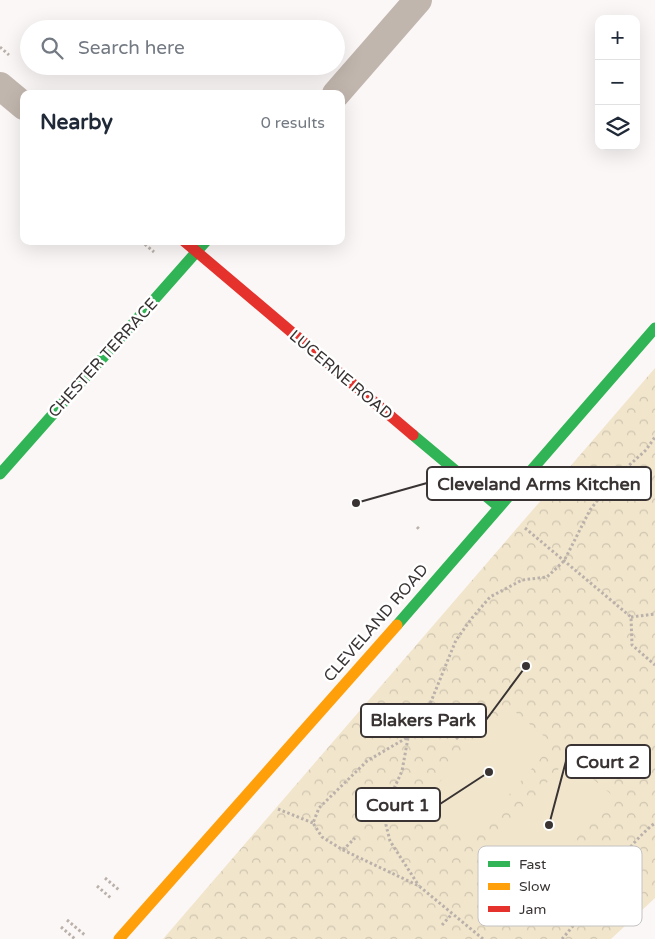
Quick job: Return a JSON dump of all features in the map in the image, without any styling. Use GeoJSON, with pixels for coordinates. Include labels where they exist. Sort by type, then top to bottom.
{"type":"FeatureCollection","features":[{"type":"Feature","properties":{"kind":"street"},"geometry":{"type":"LineString","coordinates":[[339,90],[418,0]]}},
{"type":"Feature","properties":{"kind":"street"},"geometry":{"type":"LineString","coordinates":[[0,86],[20,103]]}},
{"type":"Feature","properties":{"kind":"street","name":"LUCERNE ROAD"},"geometry":{"type":"LineString","coordinates":[[190,245],[499,507]]}},
{"type":"Feature","properties":{"kind":"street","name":"CHESTER TERRACE"},"geometry":{"type":"LineString","coordinates":[[0,474],[203,245]]}},
{"type":"Feature","properties":{"kind":"street","name":"CLEVELAND ROAD"},"geometry":{"type":"LineString","coordinates":[[119,939],[655,328]]}},
{"type":"Feature","properties":{"kind":"path"},"geometry":{"type":"LineString","coordinates":[[420,886],[343,850],[322,837],[316,831],[313,823],[319,808],[367,761],[408,737],[428,709],[456,640],[472,618],[490,597],[522,580],[547,577],[564,561],[590,510],[614,479],[646,450],[655,437]]}},
{"type":"Feature","properties":{"kind":"path"},"geometry":{"type":"LineString","coordinates":[[499,507],[631,617],[655,614]]}},
{"type":"Feature","properties":{"kind":"path"},"geometry":{"type":"LineString","coordinates":[[631,617],[632,645],[655,665]]}},
{"type":"Feature","properties":{"kind":"path"},"geometry":{"type":"LineString","coordinates":[[428,709],[459,740]]}},
{"type":"Feature","properties":{"kind":"path"},"geometry":{"type":"LineString","coordinates":[[408,737],[402,771],[387,804],[386,825],[390,842],[420,886],[483,939]]}},
{"type":"Feature","properties":{"kind":"path"},"geometry":{"type":"LineString","coordinates":[[630,846],[640,835],[655,823]]}},
{"type":"Feature","properties":{"kind":"path"},"geometry":{"type":"LineString","coordinates":[[343,850],[355,838]]}},
{"type":"Feature","properties":{"kind":"path"},"geometry":{"type":"LineString","coordinates":[[105,878],[123,893]]}},
{"type":"Feature","properties":{"kind":"path"},"geometry":{"type":"LineString","coordinates":[[97,886],[115,902]]}},
{"type":"Feature","properties":{"kind":"path"},"geometry":{"type":"LineString","coordinates":[[442,925],[452,914]]}},
{"type":"Feature","properties":{"kind":"path"},"geometry":{"type":"LineString","coordinates":[[67,920],[86,936]]}},
{"type":"Feature","properties":{"kind":"path"},"geometry":{"type":"LineString","coordinates":[[562,939],[573,926]]}},
{"type":"Feature","properties":{"kind":"path"},"geometry":{"type":"LineString","coordinates":[[61,927],[75,939]]}},
{"type":"Feature","properties":{"kind":"green space"},"geometry":{"type":"Polygon","coordinates":[[[655,368],[655,898],[642,910],[642,846],[478,846],[478,926],[625,926],[611,939],[163,939],[655,368]]]}},
{"type":"Feature","properties":{"kind":"green space"},"geometry":{"type":"Polygon","coordinates":[[[507,705],[553,744],[470,840],[424,800],[507,705]]]}},
{"type":"Feature","properties":{"kind":"green space"},"geometry":{"type":"Polygon","coordinates":[[[568,758],[613,796],[570,846],[493,846],[568,758]]]}},
{"type":"Feature","properties":{"kind":"traffic: fast"},"geometry":{"type":"LineString","coordinates":[[0,474],[202,245]]}},
{"type":"Feature","properties":{"kind":"traffic: fast"},"geometry":{"type":"LineString","coordinates":[[397,625],[655,328]]}},
{"type":"Feature","properties":{"kind":"traffic: fast"},"geometry":{"type":"LineString","coordinates":[[413,435],[499,507]]}},
{"type":"Feature","properties":{"kind":"traffic: slow"},"geometry":{"type":"LineString","coordinates":[[119,939],[397,625]]}},
{"type":"Feature","properties":{"kind":"traffic: jam"},"geometry":{"type":"LineString","coordinates":[[189,245],[413,435]]}},
{"type":"Feature","properties":{"kind":"place","name":"Cleveland Arms Kitchen"},"geometry":{"type":"Point","coordinates":[356,503]}},
{"type":"Feature","properties":{"kind":"place","name":"Blakers Park"},"geometry":{"type":"Point","coordinates":[526,666]}},
{"type":"Feature","properties":{"kind":"place","name":"Court 1"},"geometry":{"type":"Point","coordinates":[489,772]}},
{"type":"Feature","properties":{"kind":"place","name":"Court 2"},"geometry":{"type":"Point","coordinates":[549,825]}}]}
